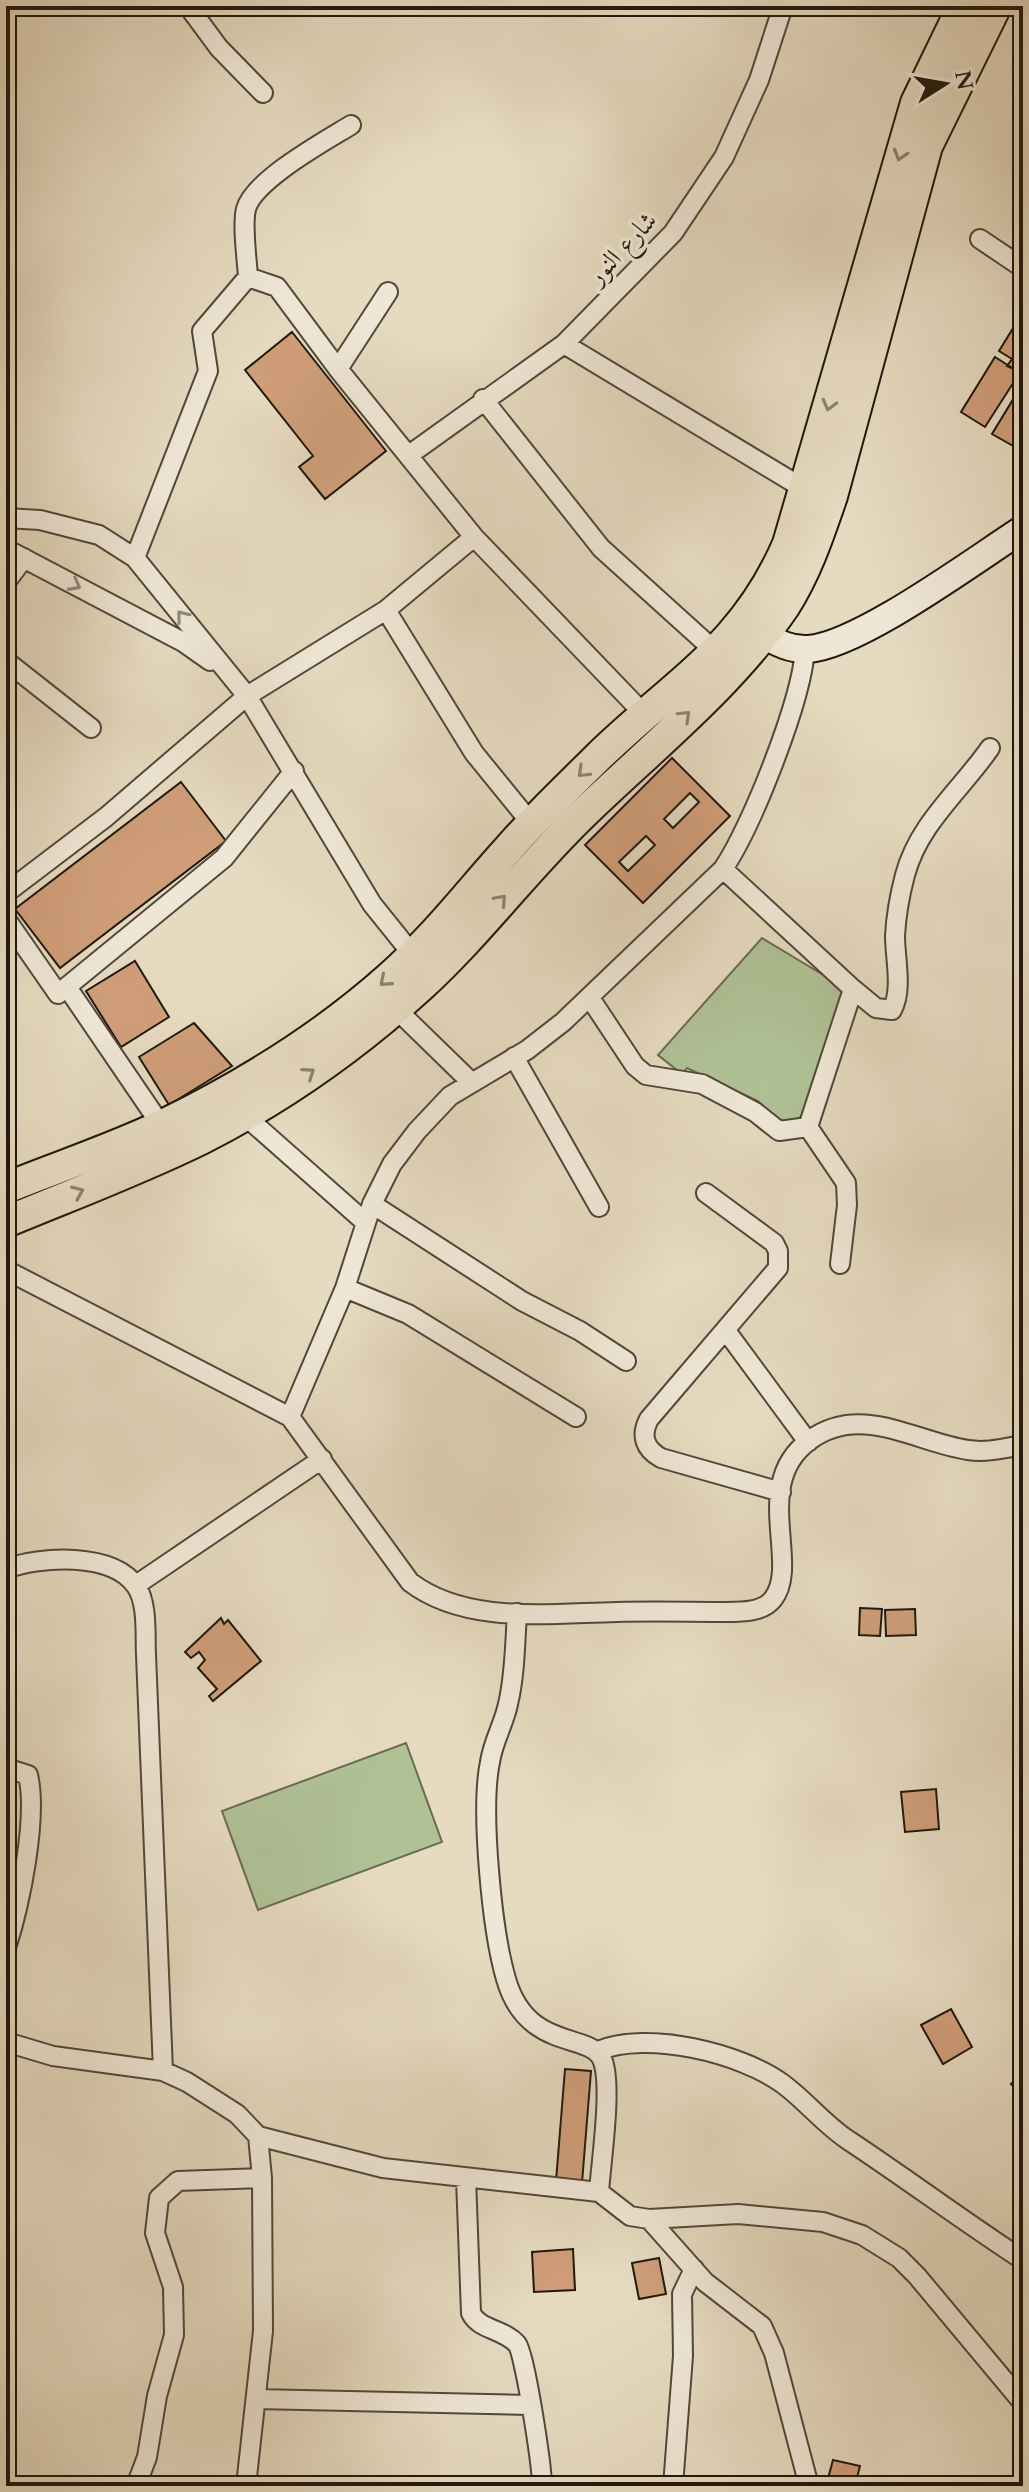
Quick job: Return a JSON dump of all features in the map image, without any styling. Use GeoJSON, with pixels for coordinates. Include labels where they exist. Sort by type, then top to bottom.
{"type":"FeatureCollection","features":[{"type":"Feature","properties":{"kind":"main road"},"geometry":{"type":"LineString","coordinates":[[6,1188],[161,1125],[213,1098],[319,1032],[363,1000],[413,955],[531,823],[643,713],[716,652],[764,596],[788,544],[806,490],[916,103],[963,6]]}},
{"type":"Feature","properties":{"kind":"main road"},"geometry":{"type":"LineString","coordinates":[[6,1222],[174,1152],[244,1115],[304,1077],[395,1008],[447,961],[551,844],[726,676],[763,634],[784,607],[813,548],[832,496],[927,146],[996,6]]}},
{"type":"Feature","properties":{"kind":"main road"},"geometry":{"type":"LineString","coordinates":[[763,634],[783,646],[805,649],[835,642],[903,607],[1023,529]]}},
{"type":"Feature","properties":{"kind":"street"},"geometry":{"type":"LineString","coordinates":[[188,6],[219,48],[263,93]]}},
{"type":"Feature","properties":{"kind":"street","name":"شارع النور"},"geometry":{"type":"LineString","coordinates":[[409,455],[483,399],[564,344],[649,261],[697,202],[724,157],[759,80],[783,6]]}},
{"type":"Feature","properties":{"kind":"street"},"geometry":{"type":"LineString","coordinates":[[135,558],[208,371],[202,331],[248,277],[245,211],[253,196],[297,158],[351,125]]}},
{"type":"Feature","properties":{"kind":"street"},"geometry":{"type":"LineString","coordinates":[[980,239],[1023,268]]}},
{"type":"Feature","properties":{"kind":"street"},"geometry":{"type":"LineString","coordinates":[[248,277],[277,287],[338,369],[474,537],[643,713]]}},
{"type":"Feature","properties":{"kind":"street"},"geometry":{"type":"LineString","coordinates":[[338,369],[388,292]]}},
{"type":"Feature","properties":{"kind":"street"},"geometry":{"type":"LineString","coordinates":[[564,344],[806,490]]}},
{"type":"Feature","properties":{"kind":"street"},"geometry":{"type":"LineString","coordinates":[[483,399],[601,548],[716,652]]}},
{"type":"Feature","properties":{"kind":"street"},"geometry":{"type":"LineString","coordinates":[[6,518],[40,520],[99,535],[135,558],[247,696],[372,904],[413,955]]}},
{"type":"Feature","properties":{"kind":"street"},"geometry":{"type":"LineString","coordinates":[[6,893],[106,817],[247,696],[386,610],[474,537]]}},
{"type":"Feature","properties":{"kind":"street"},"geometry":{"type":"LineString","coordinates":[[6,549],[183,642],[231,677]]}},
{"type":"Feature","properties":{"kind":"street"},"geometry":{"type":"LineString","coordinates":[[6,582],[24,558]]}},
{"type":"Feature","properties":{"kind":"street"},"geometry":{"type":"LineString","coordinates":[[386,610],[474,753],[531,823]]}},
{"type":"Feature","properties":{"kind":"street"},"geometry":{"type":"LineString","coordinates":[[290,1417],[345,1288],[368,1213],[392,1164],[450,1096],[514,1057],[590,998],[723,869],[738,848],[753,812],[798,691],[805,649]]}},
{"type":"Feature","properties":{"kind":"street"},"geometry":{"type":"LineString","coordinates":[[6,661],[91,728]]}},
{"type":"Feature","properties":{"kind":"street"},"geometry":{"type":"LineString","coordinates":[[723,869],[853,989],[876,1008],[892,1010],[896,1003],[896,928],[910,860],[936,814],[968,780],[990,748]]}},
{"type":"Feature","properties":{"kind":"street"},"geometry":{"type":"LineString","coordinates":[[6,919],[58,994],[224,858],[294,771]]}},
{"type":"Feature","properties":{"kind":"street"},"geometry":{"type":"LineString","coordinates":[[67,987],[161,1125]]}},
{"type":"Feature","properties":{"kind":"street"},"geometry":{"type":"LineString","coordinates":[[808,1127],[853,989]]}},
{"type":"Feature","properties":{"kind":"street"},"geometry":{"type":"LineString","coordinates":[[590,998],[635,1066],[646,1075],[702,1084],[755,1112],[779,1131],[808,1127]]}},
{"type":"Feature","properties":{"kind":"street"},"geometry":{"type":"LineString","coordinates":[[395,1008],[471,1082]]}},
{"type":"Feature","properties":{"kind":"street"},"geometry":{"type":"LineString","coordinates":[[514,1057],[599,1207]]}},
{"type":"Feature","properties":{"kind":"street"},"geometry":{"type":"LineString","coordinates":[[244,1115],[368,1213],[580,1331],[626,1361]]}},
{"type":"Feature","properties":{"kind":"street"},"geometry":{"type":"LineString","coordinates":[[808,1127],[846,1183],[847,1205],[840,1264]]}},
{"type":"Feature","properties":{"kind":"street"},"geometry":{"type":"LineString","coordinates":[[706,1193],[774,1243],[780,1260],[773,1276],[727,1332],[649,1419],[644,1437],[647,1446],[661,1458],[781,1492]]}},
{"type":"Feature","properties":{"kind":"street"},"geometry":{"type":"LineString","coordinates":[[6,1270],[290,1417],[410,1582],[420,1590],[454,1603],[517,1613],[727,1612],[762,1607],[772,1601],[780,1588],[781,1492],[787,1466],[808,1442],[824,1431],[863,1424],[899,1429],[970,1450],[1023,1445]]}},
{"type":"Feature","properties":{"kind":"street"},"geometry":{"type":"LineString","coordinates":[[345,1288],[408,1314],[576,1417]]}},
{"type":"Feature","properties":{"kind":"street"},"geometry":{"type":"LineString","coordinates":[[727,1332],[808,1442]]}},
{"type":"Feature","properties":{"kind":"street"},"geometry":{"type":"LineString","coordinates":[[136,1585],[322,1459]]}},
{"type":"Feature","properties":{"kind":"street"},"geometry":{"type":"LineString","coordinates":[[6,1569],[66,1558],[118,1572],[136,1585],[144,1622],[163,2071]]}},
{"type":"Feature","properties":{"kind":"street"},"geometry":{"type":"LineString","coordinates":[[517,1613],[511,1689],[493,1747],[488,1778],[491,1873],[499,1953],[510,1993],[534,2026],[598,2051],[628,2043],[683,2044],[765,2073],[782,2083],[837,2132],[889,2166],[945,2210],[1023,2260]]}},
{"type":"Feature","properties":{"kind":"street"},"geometry":{"type":"LineString","coordinates":[[6,1768],[28,1775],[32,1792],[29,1837],[6,1948]]}},
{"type":"Feature","properties":{"kind":"street"},"geometry":{"type":"LineString","coordinates":[[6,2042],[53,2056],[163,2071],[187,2082],[237,2114],[258,2136],[359,2163],[599,2192],[630,2216],[649,2219],[761,2215],[823,2222],[849,2229],[899,2258],[1023,2403]]}},
{"type":"Feature","properties":{"kind":"street"},"geometry":{"type":"LineString","coordinates":[[598,2051],[606,2068],[599,2192]]}},
{"type":"Feature","properties":{"kind":"street"},"geometry":{"type":"LineString","coordinates":[[246,2486],[263,2331],[262,2178],[258,2136]]}},
{"type":"Feature","properties":{"kind":"street"},"geometry":{"type":"LineString","coordinates":[[136,2486],[147,2457],[157,2396],[174,2335],[173,2287],[155,2233],[159,2198],[178,2181],[262,2178]]}},
{"type":"Feature","properties":{"kind":"street"},"geometry":{"type":"LineString","coordinates":[[466,2178],[471,2313],[474,2320],[500,2331],[516,2344],[525,2361],[530,2405],[539,2443],[542,2486]]}},
{"type":"Feature","properties":{"kind":"street"},"geometry":{"type":"LineString","coordinates":[[649,2219],[705,2282],[752,2314],[768,2337],[809,2486]]}},
{"type":"Feature","properties":{"kind":"street"},"geometry":{"type":"LineString","coordinates":[[673,2486],[683,2356],[682,2294],[694,2269]]}},
{"type":"Feature","properties":{"kind":"street"},"geometry":{"type":"LineString","coordinates":[[256,2399],[530,2405]]}},
{"type":"Feature","properties":{"kind":"green space"},"geometry":{"type":"Polygon","coordinates":[[[762,938],[840,985],[842,998],[801,1117],[782,1124],[758,1101],[687,1068],[682,1074],[658,1055],[762,938]]]}},
{"type":"Feature","properties":{"kind":"green space"},"geometry":{"type":"Polygon","coordinates":[[[406,1743],[442,1842],[258,1910],[222,1811],[406,1743]]]}},
{"type":"Feature","properties":{"kind":"building"},"geometry":{"type":"Polygon","coordinates":[[[1023,312],[1023,360],[1014,369],[1007,366],[1012,359],[999,351],[1023,312]]]}},
{"type":"Feature","properties":{"kind":"building"},"geometry":{"type":"Polygon","coordinates":[[[292,332],[386,451],[325,499],[299,467],[313,456],[245,370],[292,332]]]}},
{"type":"Feature","properties":{"kind":"building"},"geometry":{"type":"Polygon","coordinates":[[[995,357],[1017,371],[1017,377],[985,427],[961,412],[995,357]]]}},
{"type":"Feature","properties":{"kind":"building"},"geometry":{"type":"Polygon","coordinates":[[[1023,383],[1023,436],[1015,447],[992,434],[1023,383]]]}},
{"type":"Feature","properties":{"kind":"building"},"geometry":{"type":"Polygon","coordinates":[[[672,758],[730,816],[643,903],[585,845],[672,758]],[[690,793],[664,819],[673,828],[699,802],[690,793]],[[646,836],[619,862],[628,871],[655,845],[646,836]]]}},
{"type":"Feature","properties":{"kind":"building"},"geometry":{"type":"Polygon","coordinates":[[[181,782],[226,841],[60,968],[15,909],[181,782]]]}},
{"type":"Feature","properties":{"kind":"building"},"geometry":{"type":"Polygon","coordinates":[[[135,961],[169,1017],[121,1047],[86,991],[135,961]]]}},
{"type":"Feature","properties":{"kind":"building"},"geometry":{"type":"Polygon","coordinates":[[[194,1023],[232,1066],[169,1105],[139,1057],[194,1023]]]}},
{"type":"Feature","properties":{"kind":"building"},"geometry":{"type":"Polygon","coordinates":[[[860,1608],[882,1609],[880,1636],[859,1635],[860,1608]]]}},
{"type":"Feature","properties":{"kind":"building"},"geometry":{"type":"Polygon","coordinates":[[[915,1609],[916,1635],[886,1636],[885,1610],[915,1609]]]}},
{"type":"Feature","properties":{"kind":"building"},"geometry":{"type":"Polygon","coordinates":[[[221,1618],[224,1624],[228,1620],[261,1661],[213,1701],[209,1696],[217,1689],[198,1668],[205,1660],[199,1652],[191,1658],[185,1652],[221,1618]]]}},
{"type":"Feature","properties":{"kind":"building"},"geometry":{"type":"Polygon","coordinates":[[[936,1789],[939,1829],[905,1832],[901,1792],[936,1789]]]}},
{"type":"Feature","properties":{"kind":"building"},"geometry":{"type":"Polygon","coordinates":[[[951,2009],[972,2047],[943,2064],[921,2025],[951,2009]]]}},
{"type":"Feature","properties":{"kind":"building"},"geometry":{"type":"Polygon","coordinates":[[[565,2069],[591,2071],[582,2183],[556,2181],[565,2069]]]}},
{"type":"Feature","properties":{"kind":"building"},"geometry":{"type":"Polygon","coordinates":[[[1023,2072],[1023,2097],[1011,2084],[1023,2072]]]}},
{"type":"Feature","properties":{"kind":"building"},"geometry":{"type":"Polygon","coordinates":[[[573,2249],[575,2290],[534,2292],[532,2252],[573,2249]]]}},
{"type":"Feature","properties":{"kind":"building"},"geometry":{"type":"Polygon","coordinates":[[[659,2258],[666,2294],[639,2299],[632,2263],[659,2258]]]}},
{"type":"Feature","properties":{"kind":"building"},"geometry":{"type":"Polygon","coordinates":[[[833,2460],[860,2466],[855,2486],[826,2486],[833,2460]]]}},
{"type":"Feature","properties":{"kind":"building"},"geometry":{"type":"Polygon","coordinates":[[[965,2480],[992,2486],[963,2486],[965,2480]]]}}]}
